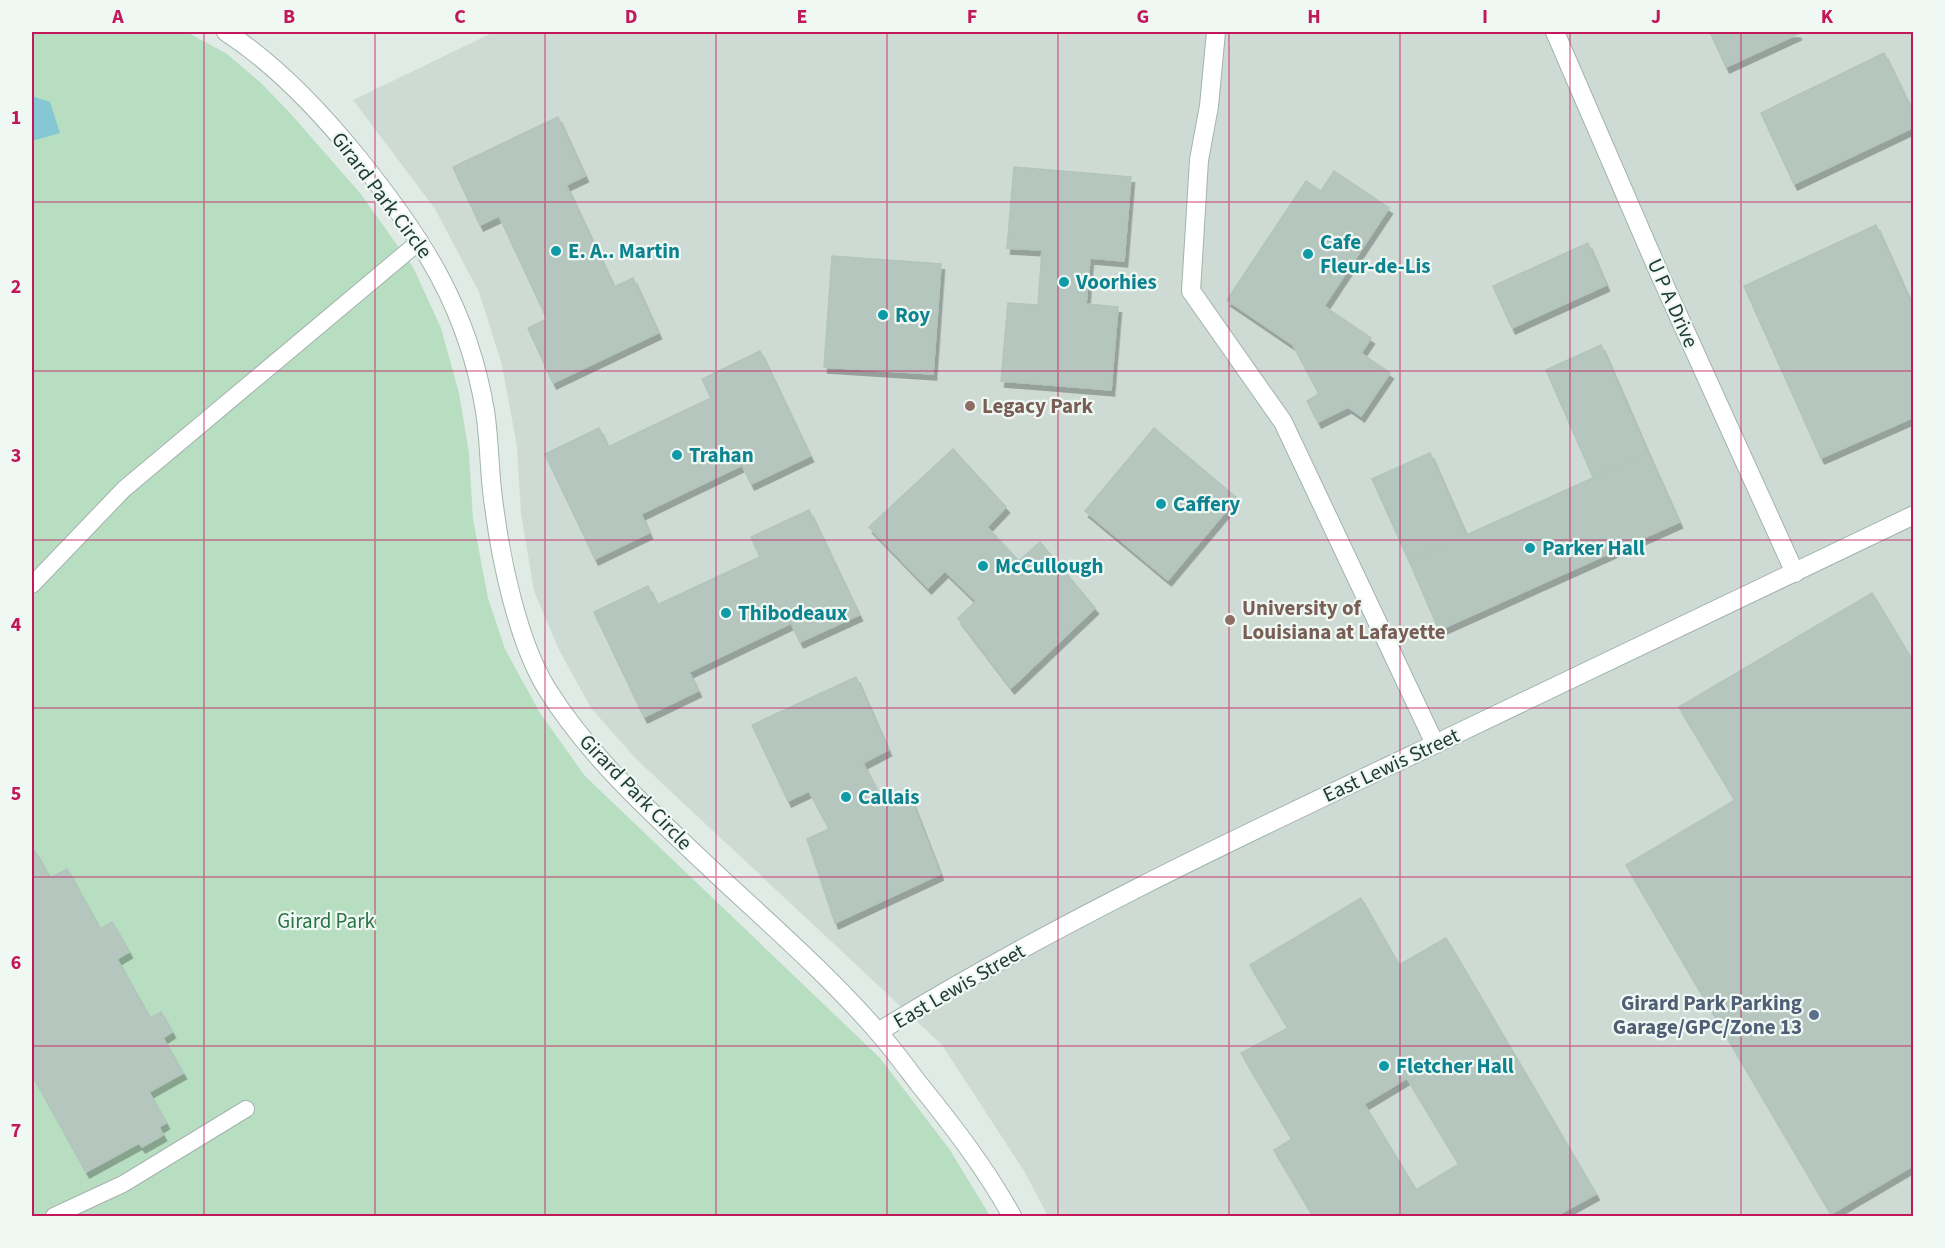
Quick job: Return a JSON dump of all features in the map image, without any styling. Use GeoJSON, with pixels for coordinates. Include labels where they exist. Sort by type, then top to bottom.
{"type":"FeatureCollection","features":[{"type":"Feature","properties":{"kind":"street","name":"Girard Park Circle"},"geometry":{"type":"LineString","coordinates":[[226,32],[244,43],[297,89],[392,200],[434,264],[464,328],[476,370],[491,459],[493,504],[503,560],[517,615],[536,670],[547,690],[587,746],[633,795],[816,967],[878,1032],[962,1138],[1012,1216]]}},
{"type":"Feature","properties":{"kind":"street"},"geometry":{"type":"LineString","coordinates":[[1216,32],[1209,106],[1199,160],[1191,291],[1283,422],[1435,744]]}},
{"type":"Feature","properties":{"kind":"street","name":"U P A Drive"},"geometry":{"type":"LineString","coordinates":[[1555,32],[1660,274],[1795,573]]}},
{"type":"Feature","properties":{"kind":"street","name":"East Lewis Street"},"geometry":{"type":"LineString","coordinates":[[878,1032],[933,998],[1087,914],[1242,836],[1914,515]]}},
{"type":"Feature","properties":{"kind":"lane"},"geometry":{"type":"LineString","coordinates":[[32,585],[124,489],[420,241]]}},
{"type":"Feature","properties":{"kind":"lane"},"geometry":{"type":"LineString","coordinates":[[54,1216],[123,1184],[246,1109]]}},
{"type":"Feature","properties":{"kind":"shaded area","name":"University of Louisiana at Lafayette"},"geometry":{"type":"Polygon","coordinates":[[[494,32],[1913,32],[1913,1216],[1048,1216],[1024,1171],[942,1045],[635,758],[591,708],[559,650],[534,591],[521,514],[517,447],[502,365],[479,292],[435,209],[353,100],[494,32]]]}},
{"type":"Feature","properties":{"kind":"green space","name":"Girard Park"},"geometry":{"type":"Polygon","coordinates":[[[32,32],[187,32],[227,54],[261,83],[360,193],[413,267],[441,328],[459,393],[469,453],[473,519],[488,598],[505,649],[540,713],[585,776],[880,1058],[950,1150],[990,1216],[32,1216],[32,32]]]}},
{"type":"Feature","properties":{"kind":"water"},"geometry":{"type":"Polygon","coordinates":[[[32,96],[50,102],[60,133],[32,141],[32,96]]]}},
{"type":"Feature","properties":{"kind":"building"},"geometry":{"type":"Polygon","coordinates":[[[1710,32],[1797,32],[1798,34],[1726,67],[1710,32]]]}},
{"type":"Feature","properties":{"kind":"building"},"geometry":{"type":"Polygon","coordinates":[[[1884,53],[1914,115],[1914,127],[1794,184],[1761,113],[1884,53]]]}},
{"type":"Feature","properties":{"kind":"building","name":"E. A.. Martin"},"geometry":{"type":"Polygon","coordinates":[[[558,117],[585,176],[566,185],[614,287],[633,278],[658,333],[553,383],[528,328],[547,319],[499,216],[480,225],[453,167],[558,117]]]}},
{"type":"Feature","properties":{"kind":"building","name":"Voorhies"},"geometry":{"type":"Polygon","coordinates":[[[1014,167],[1131,177],[1124,261],[1090,258],[1086,304],[1118,307],[1111,390],[1001,381],[1008,303],[1038,305],[1042,250],[1007,248],[1014,167]]]}},
{"type":"Feature","properties":{"kind":"building","name":"Cafe Fleur-de-Lis"},"geometry":{"type":"Polygon","coordinates":[[[1334,171],[1389,208],[1324,306],[1371,338],[1361,353],[1390,373],[1361,416],[1348,407],[1318,422],[1307,401],[1319,394],[1293,345],[1227,300],[1306,181],[1321,191],[1334,171]]]}},
{"type":"Feature","properties":{"kind":"building"},"geometry":{"type":"Polygon","coordinates":[[[1876,225],[1914,310],[1914,417],[1821,458],[1744,286],[1876,225]]]}},
{"type":"Feature","properties":{"kind":"building"},"geometry":{"type":"Polygon","coordinates":[[[1588,243],[1606,285],[1512,328],[1493,286],[1588,243]]]}},
{"type":"Feature","properties":{"kind":"building","name":"Roy"},"geometry":{"type":"Polygon","coordinates":[[[832,256],[941,264],[933,374],[824,367],[832,256]]]}},
{"type":"Feature","properties":{"kind":"building","name":"Parker Hall"},"geometry":{"type":"Polygon","coordinates":[[[1601,345],[1648,453],[1593,477],[1546,370],[1601,345]]]}},
{"type":"Feature","properties":{"kind":"building","name":"Trahan"},"geometry":{"type":"Polygon","coordinates":[[[760,351],[810,456],[751,484],[742,465],[641,514],[649,533],[595,559],[545,454],[599,428],[608,447],[711,398],[702,379],[760,351]]]}},
{"type":"Feature","properties":{"kind":"building","name":"Caffery"},"geometry":{"type":"Polygon","coordinates":[[[1154,428],[1237,498],[1168,580],[1085,511],[1154,428]]]}},
{"type":"Feature","properties":{"kind":"building","name":"McCullough"},"geometry":{"type":"Polygon","coordinates":[[[953,449],[1006,507],[987,527],[1019,561],[1040,542],[1095,608],[1011,688],[958,618],[976,601],[945,571],[928,588],[869,527],[953,449]]]}},
{"type":"Feature","properties":{"kind":"building"},"geometry":{"type":"Polygon","coordinates":[[[1430,453],[1466,535],[1409,561],[1372,479],[1430,453]]]}},
{"type":"Feature","properties":{"kind":"building","name":"Parker Hall"},"geometry":{"type":"Polygon","coordinates":[[[1648,453],[1679,522],[1439,630],[1409,561],[1648,453]]]}},
{"type":"Feature","properties":{"kind":"building","name":"Thibodeaux"},"geometry":{"type":"Polygon","coordinates":[[[809,510],[859,615],[800,642],[791,623],[689,672],[698,691],[644,717],[594,612],[648,586],[657,605],[760,557],[751,537],[809,510]]]}},
{"type":"Feature","properties":{"kind":"building","name":"Girard Park Parking Garage/GPC/Zone 13"},"geometry":{"type":"Polygon","coordinates":[[[1872,593],[1914,663],[1914,1165],[1831,1214],[1626,865],[1735,800],[1679,707],[1872,593]]]}},
{"type":"Feature","properties":{"kind":"building","name":"Callais"},"geometry":{"type":"Polygon","coordinates":[[[856,677],[888,750],[863,763],[884,805],[909,794],[940,874],[835,923],[807,839],[829,829],[809,791],[788,801],[752,725],[856,677]]]}},
{"type":"Feature","properties":{"kind":"building"},"geometry":{"type":"Polygon","coordinates":[[[35,851],[50,878],[67,869],[100,929],[112,922],[129,952],[117,959],[150,1018],[161,1012],[172,1032],[163,1038],[183,1073],[149,1092],[166,1123],[159,1127],[163,1135],[142,1147],[139,1143],[86,1172],[32,1074],[32,853],[35,851]]]}},
{"type":"Feature","properties":{"kind":"building","name":"Fletcher Hall"},"geometry":{"type":"Polygon","coordinates":[[[1361,898],[1399,965],[1446,938],[1596,1194],[1556,1216],[1313,1216],[1274,1150],[1292,1139],[1241,1053],[1288,1028],[1250,965],[1361,898]],[[1407,1078],[1364,1104],[1416,1190],[1459,1164],[1407,1078]]]}},
{"type":"Feature","properties":{"kind":"place","name":"E. A.. Martin"},"geometry":{"type":"Point","coordinates":[556,251]}},
{"type":"Feature","properties":{"kind":"place","name":"Cafe Fleur-de-Lis"},"geometry":{"type":"Point","coordinates":[1308,254]}},
{"type":"Feature","properties":{"kind":"place","name":"Voorhies"},"geometry":{"type":"Point","coordinates":[1064,282]}},
{"type":"Feature","properties":{"kind":"place","name":"Roy"},"geometry":{"type":"Point","coordinates":[883,315]}},
{"type":"Feature","properties":{"kind":"place","name":"Legacy Park"},"geometry":{"type":"Point","coordinates":[970,406]}},
{"type":"Feature","properties":{"kind":"place","name":"Trahan"},"geometry":{"type":"Point","coordinates":[677,455]}},
{"type":"Feature","properties":{"kind":"place","name":"Caffery"},"geometry":{"type":"Point","coordinates":[1161,504]}},
{"type":"Feature","properties":{"kind":"place","name":"Parker Hall"},"geometry":{"type":"Point","coordinates":[1530,548]}},
{"type":"Feature","properties":{"kind":"place","name":"McCullough"},"geometry":{"type":"Point","coordinates":[983,566]}},
{"type":"Feature","properties":{"kind":"place","name":"Thibodeaux"},"geometry":{"type":"Point","coordinates":[726,613]}},
{"type":"Feature","properties":{"kind":"place","name":"University of Louisiana at Lafayette"},"geometry":{"type":"Point","coordinates":[1230,620]}},
{"type":"Feature","properties":{"kind":"place","name":"Callais"},"geometry":{"type":"Point","coordinates":[846,797]}},
{"type":"Feature","properties":{"kind":"place","name":"Girard Park Parking Garage/GPC/Zone 13"},"geometry":{"type":"Point","coordinates":[1814,1015]}},
{"type":"Feature","properties":{"kind":"place","name":"Fletcher Hall"},"geometry":{"type":"Point","coordinates":[1384,1066]}}]}
